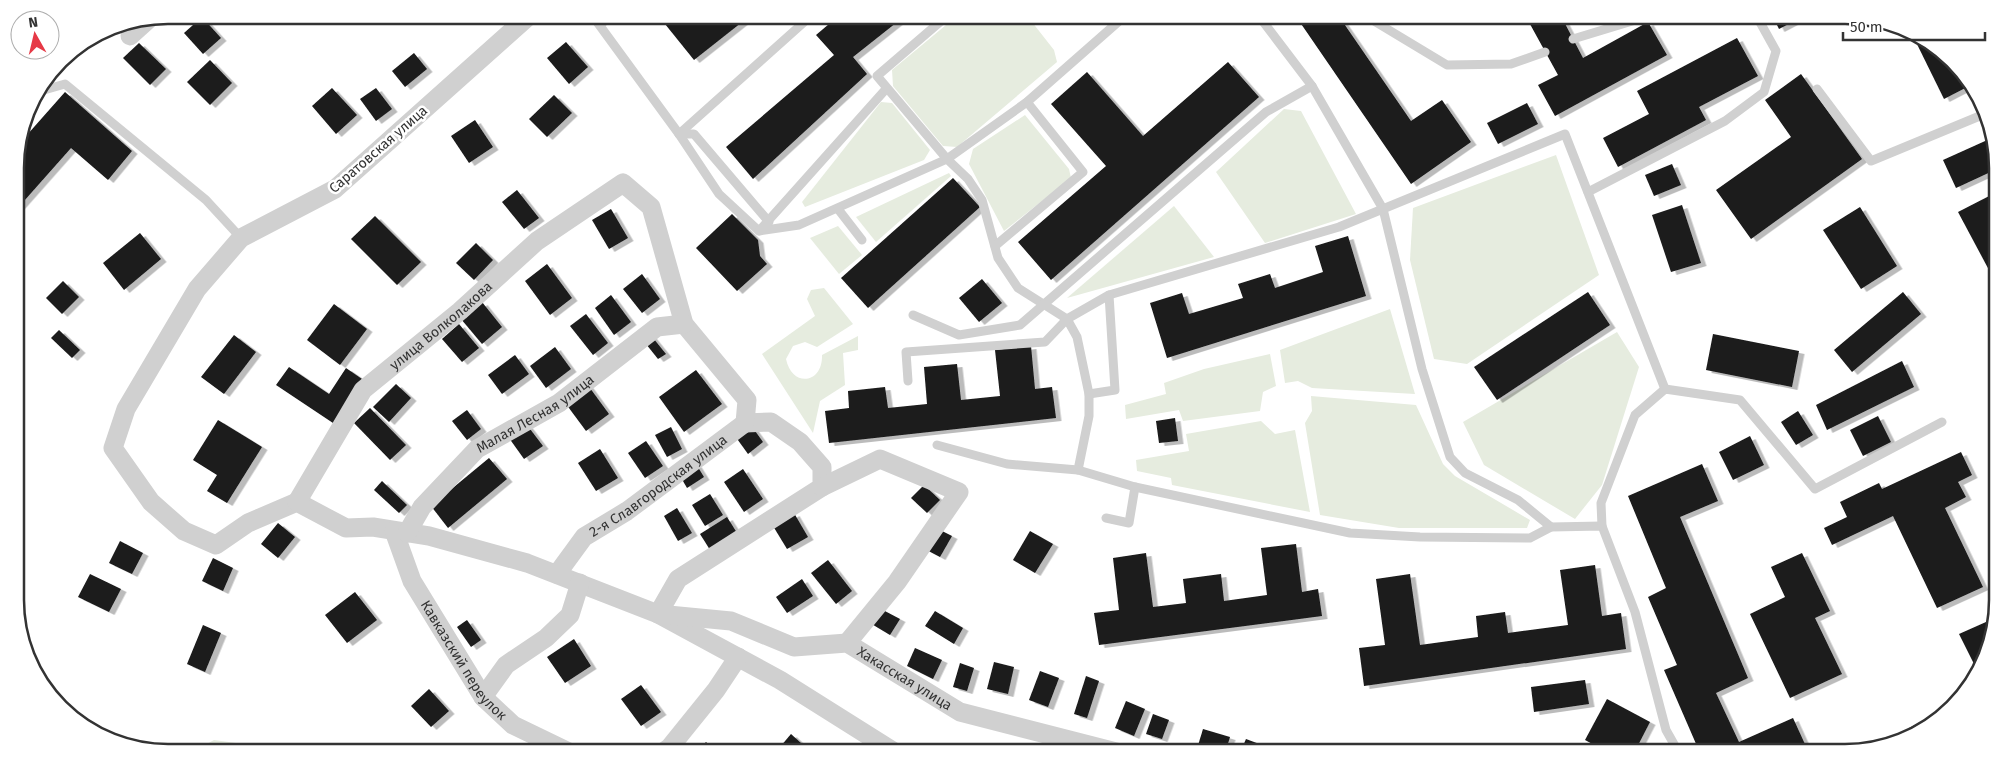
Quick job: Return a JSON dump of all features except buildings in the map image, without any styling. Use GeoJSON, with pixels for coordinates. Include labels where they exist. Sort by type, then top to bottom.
{"type":"FeatureCollection","features":[{"type":"Feature","properties":{"kind":"street","name":"Саратовская улица"},"geometry":{"type":"LineString","coordinates":[[297,502],[248,523],[216,545],[184,531],[151,502],[114,448],[126,409],[197,289],[241,238],[335,189],[520,24]]}},
{"type":"Feature","properties":{"kind":"street"},"geometry":{"type":"LineString","coordinates":[[130,36],[140,27]]}},
{"type":"Feature","properties":{"kind":"street","name":"улица Волколакова"},"geometry":{"type":"LineString","coordinates":[[297,502],[363,390],[460,311],[537,242],[623,183],[651,207],[684,324]]}},
{"type":"Feature","properties":{"kind":"street"},"geometry":{"type":"LineString","coordinates":[[684,324],[747,400],[746,423],[771,422],[800,442],[822,466],[822,487]]}},
{"type":"Feature","properties":{"kind":"street","name":"Малая Лесная улица"},"geometry":{"type":"LineString","coordinates":[[400,532],[477,449],[559,403],[656,327],[684,324]]}},
{"type":"Feature","properties":{"kind":"street","name":"2-я Славгородская улица"},"geometry":{"type":"LineString","coordinates":[[557,574],[584,537],[626,511],[746,423]]}},
{"type":"Feature","properties":{"kind":"street"},"geometry":{"type":"LineString","coordinates":[[658,614],[678,579],[822,487],[880,459],[958,492],[897,582],[847,643]]}},
{"type":"Feature","properties":{"kind":"street"},"geometry":{"type":"LineString","coordinates":[[297,502],[346,528],[373,527],[429,536],[527,563],[658,614],[780,680],[882,744]]}},
{"type":"Feature","properties":{"kind":"street","name":"Кавказский переулок"},"geometry":{"type":"LineString","coordinates":[[400,532],[412,581],[483,697],[513,725],[552,744]]}},
{"type":"Feature","properties":{"kind":"street"},"geometry":{"type":"LineString","coordinates":[[483,697],[506,665],[546,638],[570,615],[580,583]]}},
{"type":"Feature","properties":{"kind":"street","name":"Хакасская улица"},"geometry":{"type":"LineString","coordinates":[[658,614],[731,621],[794,646],[847,643],[960,712],[1085,744]]}},
{"type":"Feature","properties":{"kind":"street"},"geometry":{"type":"LineString","coordinates":[[673,744],[716,690],[738,658]]}},
{"type":"Feature","properties":{"kind":"lane"},"geometry":{"type":"LineString","coordinates":[[601,24],[719,194],[758,231]]}},
{"type":"Feature","properties":{"kind":"lane"},"geometry":{"type":"LineString","coordinates":[[679,134],[802,24]]}},
{"type":"Feature","properties":{"kind":"lane"},"geometry":{"type":"LineString","coordinates":[[938,24],[877,76],[886,89],[947,159],[968,179],[982,200],[998,258],[1018,288],[1043,306],[1067,319],[1077,337],[1089,394],[1089,416],[1078,470]]}},
{"type":"Feature","properties":{"kind":"lane"},"geometry":{"type":"LineString","coordinates":[[758,231],[799,225],[947,159],[1027,102],[1116,24]]}},
{"type":"Feature","properties":{"kind":"lane"},"geometry":{"type":"LineString","coordinates":[[1265,24],[1312,86],[1383,209],[1422,369],[1450,457],[1465,473],[1518,500],[1551,527]]}},
{"type":"Feature","properties":{"kind":"lane"},"geometry":{"type":"LineString","coordinates":[[1379,24],[1447,65],[1511,64],[1545,52]]}},
{"type":"Feature","properties":{"kind":"lane"},"geometry":{"type":"LineString","coordinates":[[1573,39],[1622,24]]}},
{"type":"Feature","properties":{"kind":"lane"},"geometry":{"type":"LineString","coordinates":[[1588,192],[1724,121],[1764,92],[1776,51],[1761,24]]}},
{"type":"Feature","properties":{"kind":"lane"},"geometry":{"type":"LineString","coordinates":[[48,89],[65,84],[206,200],[241,238]]}},
{"type":"Feature","properties":{"kind":"lane"},"geometry":{"type":"LineString","coordinates":[[913,315],[959,335],[1020,325],[1266,112],[1312,86]]}},
{"type":"Feature","properties":{"kind":"lane"},"geometry":{"type":"LineString","coordinates":[[758,231],[769,222],[886,89]]}},
{"type":"Feature","properties":{"kind":"lane"},"geometry":{"type":"LineString","coordinates":[[1818,89],[1871,161],[1979,116]]}},
{"type":"Feature","properties":{"kind":"lane"},"geometry":{"type":"LineString","coordinates":[[995,246],[1083,172],[1027,102]]}},
{"type":"Feature","properties":{"kind":"lane"},"geometry":{"type":"LineString","coordinates":[[679,134],[694,134],[769,222]]}},
{"type":"Feature","properties":{"kind":"lane"},"geometry":{"type":"LineString","coordinates":[[908,381],[906,352],[1045,342],[1067,319],[1110,295],[1339,227],[1565,134],[1665,389]]}},
{"type":"Feature","properties":{"kind":"lane"},"geometry":{"type":"LineString","coordinates":[[838,208],[862,240]]}},
{"type":"Feature","properties":{"kind":"lane"},"geometry":{"type":"LineString","coordinates":[[1089,394],[1115,390],[1110,295]]}},
{"type":"Feature","properties":{"kind":"lane"},"geometry":{"type":"LineString","coordinates":[[1674,744],[1666,730],[1635,612],[1602,526],[1601,503],[1635,415],[1665,389],[1740,400],[1815,489],[1942,422]]}},
{"type":"Feature","properties":{"kind":"lane"},"geometry":{"type":"LineString","coordinates":[[937,445],[1007,464],[1078,470],[1135,487],[1350,533],[1420,537],[1530,538],[1551,527],[1602,526]]}},
{"type":"Feature","properties":{"kind":"lane"},"geometry":{"type":"LineString","coordinates":[[1106,518],[1129,523],[1135,487]]}},
{"type":"Feature","properties":{"kind":"shaded area"},"geometry":{"type":"Polygon","coordinates":[[[947,24],[1034,24],[1054,50],[1057,62],[957,147],[943,146],[893,86],[892,70],[947,24]]]}},
{"type":"Feature","properties":{"kind":"shaded area"},"geometry":{"type":"Polygon","coordinates":[[[881,102],[892,103],[930,150],[924,160],[805,207],[802,202],[881,102]]]}},
{"type":"Feature","properties":{"kind":"shaded area"},"geometry":{"type":"Polygon","coordinates":[[[1284,109],[1301,111],[1356,214],[1265,243],[1216,172],[1284,109]]]}},
{"type":"Feature","properties":{"kind":"shaded area"},"geometry":{"type":"Polygon","coordinates":[[[1025,115],[1069,169],[1071,178],[1004,231],[969,164],[973,149],[1025,115]]]}},
{"type":"Feature","properties":{"kind":"shaded area"},"geometry":{"type":"Polygon","coordinates":[[[1556,155],[1599,275],[1467,364],[1434,359],[1410,260],[1413,208],[1556,155]]]}},
{"type":"Feature","properties":{"kind":"shaded area"},"geometry":{"type":"Polygon","coordinates":[[[949,173],[951,176],[876,242],[856,217],[949,173]]]}},
{"type":"Feature","properties":{"kind":"shaded area"},"geometry":{"type":"Polygon","coordinates":[[[1174,206],[1214,257],[1067,298],[1174,206]]]}},
{"type":"Feature","properties":{"kind":"shaded area"},"geometry":{"type":"Polygon","coordinates":[[[838,226],[862,255],[839,274],[810,238],[838,226]]]}},
{"type":"Feature","properties":{"kind":"shaded area"},"geometry":{"type":"Polygon","coordinates":[[[824,288],[853,324],[817,347],[805,342],[793,346],[786,359],[789,368],[794,375],[807,379],[813,377],[818,372],[822,355],[858,336],[858,350],[843,353],[845,385],[820,401],[813,433],[762,354],[815,316],[807,299],[811,290],[824,288]]]}},
{"type":"Feature","properties":{"kind":"shaded area"},"geometry":{"type":"Polygon","coordinates":[[[1390,309],[1415,394],[1312,388],[1298,381],[1285,383],[1280,350],[1390,309]]]}},
{"type":"Feature","properties":{"kind":"shaded area"},"geometry":{"type":"Polygon","coordinates":[[[1617,332],[1639,367],[1602,485],[1575,519],[1484,465],[1463,422],[1617,332]]]}},
{"type":"Feature","properties":{"kind":"shaded area"},"geometry":{"type":"Polygon","coordinates":[[[1270,354],[1276,386],[1263,392],[1260,411],[1183,421],[1179,410],[1126,419],[1125,405],[1166,394],[1164,383],[1204,369],[1270,354]]]}},
{"type":"Feature","properties":{"kind":"shaded area"},"geometry":{"type":"Polygon","coordinates":[[[1311,396],[1416,405],[1443,464],[1455,476],[1530,520],[1527,528],[1399,528],[1320,515],[1305,423],[1312,411],[1311,396]]]}},
{"type":"Feature","properties":{"kind":"shaded area"},"geometry":{"type":"Polygon","coordinates":[[[1261,421],[1275,434],[1295,430],[1310,512],[1172,485],[1171,478],[1137,471],[1136,460],[1189,451],[1186,434],[1261,421]]]}},
{"type":"Feature","properties":{"kind":"shaded area"},"geometry":{"type":"Polygon","coordinates":[[[214,740],[243,744],[207,744],[214,740]]]}}]}
